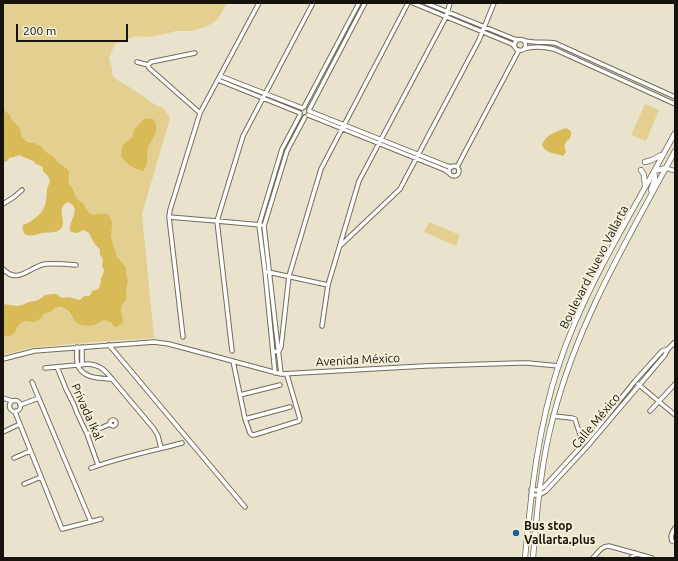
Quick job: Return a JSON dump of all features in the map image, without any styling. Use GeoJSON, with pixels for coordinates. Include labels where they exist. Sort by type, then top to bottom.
{"type":"FeatureCollection","features":[{"type":"Feature","properties":{"kind":"main road","name":"Boulevard Nuevo Vallarta"},"geometry":{"type":"LineString","coordinates":[[525,558],[531,492],[542,426],[569,337],[590,291],[675,133]]}},
{"type":"Feature","properties":{"kind":"main road","name":"Boulevard Nuevo Vallarta"},"geometry":{"type":"LineString","coordinates":[[533,558],[544,456],[553,416],[567,371],[588,318],[608,275],[664,168],[675,151]]}},
{"type":"Feature","properties":{"kind":"main road"},"geometry":{"type":"LineString","coordinates":[[645,162],[663,155]]}},
{"type":"Feature","properties":{"kind":"main road"},"geometry":{"type":"LineString","coordinates":[[658,164],[664,168]]}},
{"type":"Feature","properties":{"kind":"main road"},"geometry":{"type":"LineString","coordinates":[[648,200],[655,178],[654,172],[664,168]]}},
{"type":"Feature","properties":{"kind":"main road"},"geometry":{"type":"LineString","coordinates":[[641,170],[644,175],[645,187]]}},
{"type":"Feature","properties":{"kind":"street"},"geometry":{"type":"LineString","coordinates":[[183,337],[169,217],[170,210],[200,113],[259,3]]}},
{"type":"Feature","properties":{"kind":"street"},"geometry":{"type":"LineString","coordinates":[[232,351],[217,221],[243,136],[313,3]]}},
{"type":"Feature","properties":{"kind":"street"},"geometry":{"type":"LineString","coordinates":[[275,373],[259,225],[282,149],[300,114],[300,110],[303,108],[359,3]]}},
{"type":"Feature","properties":{"kind":"street"},"geometry":{"type":"LineString","coordinates":[[282,374],[264,226],[287,151],[365,3]]}},
{"type":"Feature","properties":{"kind":"street"},"geometry":{"type":"LineString","coordinates":[[279,351],[283,336],[289,276],[321,169],[408,3]]}},
{"type":"Feature","properties":{"kind":"street"},"geometry":{"type":"LineString","coordinates":[[413,3],[512,44],[519,50]]}},
{"type":"Feature","properties":{"kind":"street"},"geometry":{"type":"LineString","coordinates":[[426,3],[514,39],[528,42],[556,43],[675,97],[674,104],[554,49],[528,48],[519,50],[454,167],[450,168],[449,173]]}},
{"type":"Feature","properties":{"kind":"street"},"geometry":{"type":"LineString","coordinates":[[322,326],[328,285],[359,181],[446,17],[450,3]]}},
{"type":"Feature","properties":{"kind":"street"},"geometry":{"type":"LineString","coordinates":[[339,247],[400,189],[482,32],[494,3]]}},
{"type":"Feature","properties":{"kind":"street"},"geometry":{"type":"LineString","coordinates":[[515,46],[516,41],[518,40]]}},
{"type":"Feature","properties":{"kind":"street"},"geometry":{"type":"LineString","coordinates":[[523,40],[526,44],[524,49]]}},
{"type":"Feature","properties":{"kind":"street"},"geometry":{"type":"LineString","coordinates":[[554,49],[556,43]]}},
{"type":"Feature","properties":{"kind":"street"},"geometry":{"type":"LineString","coordinates":[[148,65],[151,62],[196,53]]}},
{"type":"Feature","properties":{"kind":"street"},"geometry":{"type":"LineString","coordinates":[[137,62],[148,65]]}},
{"type":"Feature","properties":{"kind":"street"},"geometry":{"type":"LineString","coordinates":[[148,65],[148,68],[200,113]]}},
{"type":"Feature","properties":{"kind":"street"},"geometry":{"type":"LineString","coordinates":[[604,72],[606,66]]}},
{"type":"Feature","properties":{"kind":"street"},"geometry":{"type":"LineString","coordinates":[[220,76],[303,108],[308,113],[380,142],[417,156],[454,167],[459,171],[457,175],[453,176],[445,170],[417,156]]}},
{"type":"Feature","properties":{"kind":"street"},"geometry":{"type":"LineString","coordinates":[[218,80],[300,114],[308,113]]}},
{"type":"Feature","properties":{"kind":"street"},"geometry":{"type":"LineString","coordinates":[[657,96],[659,90]]}},
{"type":"Feature","properties":{"kind":"street"},"geometry":{"type":"LineString","coordinates":[[664,168],[675,171]]}},
{"type":"Feature","properties":{"kind":"street"},"geometry":{"type":"LineString","coordinates":[[3,204],[14,198],[22,190]]}},
{"type":"Feature","properties":{"kind":"street"},"geometry":{"type":"LineString","coordinates":[[169,217],[264,226]]}},
{"type":"Feature","properties":{"kind":"street"},"geometry":{"type":"LineString","coordinates":[[3,269],[9,274],[20,276],[43,264],[55,263],[76,265]]}},
{"type":"Feature","properties":{"kind":"street"},"geometry":{"type":"LineString","coordinates":[[265,272],[328,285]]}},
{"type":"Feature","properties":{"kind":"street"},"geometry":{"type":"LineString","coordinates":[[277,336],[283,336]]}},
{"type":"Feature","properties":{"kind":"street","name":"Avenida México"},"geometry":{"type":"LineString","coordinates":[[3,359],[34,351],[154,342],[287,375],[425,366],[528,362],[559,366]]}},
{"type":"Feature","properties":{"kind":"street","name":"Calle México"},"geometry":{"type":"LineString","coordinates":[[539,493],[662,351],[668,349],[675,342]]}},
{"type":"Feature","properties":{"kind":"street"},"geometry":{"type":"LineString","coordinates":[[109,345],[245,507]]}},
{"type":"Feature","properties":{"kind":"street"},"geometry":{"type":"LineString","coordinates":[[79,347],[80,365]]}},
{"type":"Feature","properties":{"kind":"street","name":"Calle México"},"geometry":{"type":"LineString","coordinates":[[539,493],[546,491],[586,448],[666,355],[668,349]]}},
{"type":"Feature","properties":{"kind":"street"},"geometry":{"type":"LineString","coordinates":[[273,352],[279,351]]}},
{"type":"Feature","properties":{"kind":"street"},"geometry":{"type":"LineString","coordinates":[[233,361],[245,419],[250,433],[254,436],[300,421],[287,375]]}},
{"type":"Feature","properties":{"kind":"street","name":"Privada Ikal"},"geometry":{"type":"LineString","coordinates":[[80,365],[84,374],[88,376],[112,379]]}},
{"type":"Feature","properties":{"kind":"street","name":"Privada Ikal"},"geometry":{"type":"LineString","coordinates":[[45,368],[80,365],[94,365],[102,368],[107,372],[154,429],[158,436],[161,448]]}},
{"type":"Feature","properties":{"kind":"street","name":"Privada Ikal"},"geometry":{"type":"LineString","coordinates":[[57,367],[74,405],[76,413],[87,434],[98,465]]}},
{"type":"Feature","properties":{"kind":"street"},"geometry":{"type":"LineString","coordinates":[[32,382],[91,522]]}},
{"type":"Feature","properties":{"kind":"street"},"geometry":{"type":"LineString","coordinates":[[635,382],[675,415]]}},
{"type":"Feature","properties":{"kind":"street"},"geometry":{"type":"LineString","coordinates":[[650,412],[675,384]]}},
{"type":"Feature","properties":{"kind":"street"},"geometry":{"type":"LineString","coordinates":[[240,395],[280,385]]}},
{"type":"Feature","properties":{"kind":"street"},"geometry":{"type":"LineString","coordinates":[[3,398],[18,402],[20,405]]}},
{"type":"Feature","properties":{"kind":"street"},"geometry":{"type":"LineString","coordinates":[[20,405],[39,398]]}},
{"type":"Feature","properties":{"kind":"street"},"geometry":{"type":"LineString","coordinates":[[9,409],[12,401]]}},
{"type":"Feature","properties":{"kind":"street"},"geometry":{"type":"LineString","coordinates":[[15,412],[18,411],[20,405]]}},
{"type":"Feature","properties":{"kind":"street"},"geometry":{"type":"LineString","coordinates":[[3,406],[15,412],[62,529],[101,519]]}},
{"type":"Feature","properties":{"kind":"street"},"geometry":{"type":"LineString","coordinates":[[245,419],[290,407]]}},
{"type":"Feature","properties":{"kind":"street"},"geometry":{"type":"LineString","coordinates":[[553,416],[575,419],[583,444]]}},
{"type":"Feature","properties":{"kind":"street"},"geometry":{"type":"LineString","coordinates":[[3,432],[20,424]]}},
{"type":"Feature","properties":{"kind":"street"},"geometry":{"type":"LineString","coordinates":[[87,434],[110,424]]}},
{"type":"Feature","properties":{"kind":"street"},"geometry":{"type":"LineString","coordinates":[[91,468],[142,452],[182,443]]}},
{"type":"Feature","properties":{"kind":"street"},"geometry":{"type":"LineString","coordinates":[[14,458],[30,450]]}},
{"type":"Feature","properties":{"kind":"street"},"geometry":{"type":"LineString","coordinates":[[24,484],[41,477]]}},
{"type":"Feature","properties":{"kind":"street"},"geometry":{"type":"LineString","coordinates":[[531,492],[539,493]]}},
{"type":"Feature","properties":{"kind":"street"},"geometry":{"type":"LineString","coordinates":[[675,528],[671,540],[675,542]]}},
{"type":"Feature","properties":{"kind":"street"},"geometry":{"type":"LineString","coordinates":[[593,558],[605,546],[652,558]]}},
{"type":"Feature","properties":{"kind":"street"},"geometry":{"type":"LineString","coordinates":[[631,558],[635,553]]}},
{"type":"Feature","properties":{"kind":"shaded area"},"geometry":{"type":"Polygon","coordinates":[[[3,3],[227,3],[218,19],[205,27],[191,31],[176,31],[149,37],[136,36],[115,44],[109,58],[112,68],[112,75],[116,79],[157,106],[163,108],[170,118],[142,214],[154,338],[29,348],[3,355],[3,336],[6,336],[24,321],[33,322],[56,307],[64,308],[75,321],[95,324],[103,320],[112,323],[127,299],[126,293],[128,280],[126,268],[117,257],[111,235],[112,227],[104,213],[94,215],[89,213],[82,201],[78,200],[72,186],[69,184],[70,176],[66,168],[53,156],[46,152],[41,146],[34,143],[29,143],[25,140],[22,137],[17,125],[11,119],[9,114],[3,109],[3,3]]]}},
{"type":"Feature","properties":{"kind":"shaded area"},"geometry":{"type":"Polygon","coordinates":[[[645,104],[659,110],[646,141],[631,135],[645,104]]]}},
{"type":"Feature","properties":{"kind":"shaded area"},"geometry":{"type":"Polygon","coordinates":[[[3,109],[10,115],[11,119],[20,129],[22,137],[25,140],[29,143],[34,143],[41,146],[46,152],[53,156],[66,168],[69,172],[69,184],[78,200],[83,203],[89,212],[94,215],[101,213],[108,214],[112,221],[111,236],[117,257],[126,268],[128,280],[126,293],[127,299],[121,309],[123,322],[117,327],[109,321],[104,320],[94,325],[81,325],[75,322],[67,310],[57,307],[51,312],[45,313],[36,321],[24,321],[20,324],[14,334],[3,336],[3,304],[17,306],[22,305],[40,299],[45,295],[52,294],[56,294],[62,298],[69,297],[80,300],[84,296],[89,296],[92,291],[98,289],[104,270],[100,250],[94,243],[89,233],[84,230],[77,233],[71,232],[70,228],[75,208],[68,202],[62,209],[63,225],[58,231],[31,236],[24,232],[23,225],[30,222],[43,209],[50,182],[41,166],[19,155],[9,158],[7,161],[3,162],[3,109]]]}},
{"type":"Feature","properties":{"kind":"shaded area"},"geometry":{"type":"Polygon","coordinates":[[[144,119],[153,119],[156,125],[156,130],[147,150],[147,163],[143,171],[128,164],[121,156],[121,152],[124,145],[132,137],[134,130],[144,119]]]}},
{"type":"Feature","properties":{"kind":"shaded area"},"geometry":{"type":"Polygon","coordinates":[[[566,128],[571,131],[571,135],[565,145],[566,152],[563,156],[549,152],[544,148],[542,145],[546,138],[555,132],[566,128]]]}},
{"type":"Feature","properties":{"kind":"shaded area"},"geometry":{"type":"Polygon","coordinates":[[[429,222],[460,235],[456,246],[424,232],[429,222]]]}},
{"type":"Feature","properties":{"kind":"place","name":"Bus stop Vallarta.plus"},"geometry":{"type":"Point","coordinates":[516,533]}}]}
